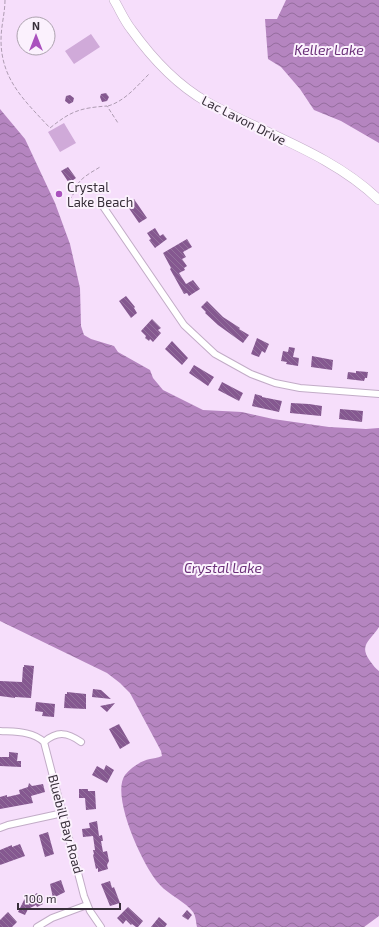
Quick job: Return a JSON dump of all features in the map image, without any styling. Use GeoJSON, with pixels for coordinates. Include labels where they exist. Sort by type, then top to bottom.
{"type":"FeatureCollection","features":[{"type":"Feature","properties":{"kind":"street","name":"Lac Lavon Drive"},"geometry":{"type":"LineString","coordinates":[[114,0],[130,28],[152,56],[177,81],[206,102],[331,164],[357,181],[379,200]]}},
{"type":"Feature","properties":{"kind":"street"},"geometry":{"type":"LineString","coordinates":[[100,202],[184,325],[215,354],[251,374],[275,383],[300,388],[379,394]]}},
{"type":"Feature","properties":{"kind":"street"},"geometry":{"type":"LineString","coordinates":[[0,731],[28,733],[38,737],[44,742],[56,734],[73,736],[82,742]]}},
{"type":"Feature","properties":{"kind":"street","name":"Bluebill Bay Road"},"geometry":{"type":"LineString","coordinates":[[44,742],[88,905],[95,920],[101,927]]}},
{"type":"Feature","properties":{"kind":"street"},"geometry":{"type":"LineString","coordinates":[[0,828],[63,813]]}},
{"type":"Feature","properties":{"kind":"street"},"geometry":{"type":"LineString","coordinates":[[37,927],[52,918],[88,905]]}},
{"type":"Feature","properties":{"kind":"path"},"geometry":{"type":"LineString","coordinates":[[5,0],[1,35],[3,63],[11,82],[19,95],[50,128],[77,110],[116,104],[150,73]]}},
{"type":"Feature","properties":{"kind":"path"},"geometry":{"type":"LineString","coordinates":[[107,106],[118,123]]}},
{"type":"Feature","properties":{"kind":"path"},"geometry":{"type":"LineString","coordinates":[[69,200],[74,196],[76,187],[82,178],[100,167]]}},
{"type":"Feature","properties":{"kind":"shaded area"},"geometry":{"type":"Polygon","coordinates":[[[91,34],[100,47],[74,64],[65,51],[91,34]]]}},
{"type":"Feature","properties":{"kind":"shaded area"},"geometry":{"type":"Polygon","coordinates":[[[64,123],[76,143],[60,152],[48,132],[64,123]]]}},
{"type":"Feature","properties":{"kind":"water","name":"Keller Lake"},"geometry":{"type":"Polygon","coordinates":[[[286,0],[379,0],[379,143],[341,121],[314,110],[300,89],[281,67],[268,59],[265,19],[277,19],[286,0]]]}},
{"type":"Feature","properties":{"kind":"water","name":"Crystal Lake"},"geometry":{"type":"Polygon","coordinates":[[[0,109],[25,139],[55,203],[70,244],[80,288],[81,326],[84,335],[91,339],[114,346],[118,352],[150,370],[153,378],[163,390],[203,410],[242,412],[273,419],[329,427],[366,429],[379,428],[379,627],[367,643],[365,651],[370,661],[379,671],[379,916],[364,927],[197,927],[193,912],[163,888],[153,877],[138,849],[125,815],[122,799],[122,785],[125,775],[139,763],[162,756],[161,751],[130,693],[107,673],[0,621],[0,109]]]}},
{"type":"Feature","properties":{"kind":"building"},"geometry":{"type":"Polygon","coordinates":[[[106,93],[109,97],[107,101],[102,102],[100,97],[101,94],[106,93]]]}},
{"type":"Feature","properties":{"kind":"building"},"geometry":{"type":"Polygon","coordinates":[[[70,95],[74,98],[73,102],[69,104],[65,101],[66,96],[70,95]]]}},
{"type":"Feature","properties":{"kind":"building"},"geometry":{"type":"Polygon","coordinates":[[[68,167],[76,178],[69,183],[61,171],[68,167]]]}},
{"type":"Feature","properties":{"kind":"building"},"geometry":{"type":"Polygon","coordinates":[[[134,199],[147,218],[139,223],[126,204],[134,199]]]}},
{"type":"Feature","properties":{"kind":"building"},"geometry":{"type":"Polygon","coordinates":[[[155,228],[160,236],[163,234],[167,239],[155,248],[149,240],[151,239],[147,233],[155,228]]]}},
{"type":"Feature","properties":{"kind":"building"},"geometry":{"type":"Polygon","coordinates":[[[187,239],[192,247],[183,252],[186,257],[182,259],[187,266],[184,268],[185,270],[179,273],[186,284],[193,280],[200,289],[189,296],[187,293],[184,294],[163,253],[187,239]]]}},
{"type":"Feature","properties":{"kind":"building"},"geometry":{"type":"Polygon","coordinates":[[[126,296],[135,307],[134,308],[137,313],[131,318],[119,301],[126,296]]]}},
{"type":"Feature","properties":{"kind":"building"},"geometry":{"type":"Polygon","coordinates":[[[207,301],[223,317],[249,335],[243,343],[218,325],[205,313],[206,312],[201,307],[207,301]]]}},
{"type":"Feature","properties":{"kind":"building"},"geometry":{"type":"Polygon","coordinates":[[[152,319],[161,328],[158,330],[161,333],[153,342],[150,339],[149,341],[145,338],[146,336],[141,331],[152,319]]]}},
{"type":"Feature","properties":{"kind":"building"},"geometry":{"type":"Polygon","coordinates":[[[257,338],[269,344],[265,353],[262,351],[259,357],[251,354],[257,338]]]}},
{"type":"Feature","properties":{"kind":"building"},"geometry":{"type":"Polygon","coordinates":[[[172,341],[188,358],[182,365],[165,349],[172,341]]]}},
{"type":"Feature","properties":{"kind":"building"},"geometry":{"type":"Polygon","coordinates":[[[289,347],[295,348],[293,357],[299,358],[298,366],[286,364],[287,362],[281,361],[283,351],[288,352],[289,347]]]}},
{"type":"Feature","properties":{"kind":"building"},"geometry":{"type":"Polygon","coordinates":[[[312,356],[333,360],[332,370],[311,367],[312,356]]]}},
{"type":"Feature","properties":{"kind":"building"},"geometry":{"type":"Polygon","coordinates":[[[194,365],[214,377],[208,386],[189,373],[194,365]]]}},
{"type":"Feature","properties":{"kind":"building"},"geometry":{"type":"Polygon","coordinates":[[[356,371],[368,372],[367,378],[365,378],[364,381],[347,379],[348,372],[356,373],[356,371]]]}},
{"type":"Feature","properties":{"kind":"building"},"geometry":{"type":"Polygon","coordinates":[[[222,382],[243,393],[239,401],[218,390],[222,382]]]}},
{"type":"Feature","properties":{"kind":"building"},"geometry":{"type":"Polygon","coordinates":[[[255,394],[282,401],[279,412],[252,406],[255,394]]]}},
{"type":"Feature","properties":{"kind":"building"},"geometry":{"type":"Polygon","coordinates":[[[291,403],[322,406],[321,416],[290,413],[291,403]]]}},
{"type":"Feature","properties":{"kind":"building"},"geometry":{"type":"Polygon","coordinates":[[[340,409],[363,411],[362,422],[339,419],[340,409]]]}},
{"type":"Feature","properties":{"kind":"building"},"geometry":{"type":"Polygon","coordinates":[[[24,665],[34,666],[31,698],[0,696],[0,681],[22,682],[24,665]]]}},
{"type":"Feature","properties":{"kind":"building"},"geometry":{"type":"Polygon","coordinates":[[[93,689],[101,690],[111,699],[92,697],[93,689]]]}},
{"type":"Feature","properties":{"kind":"building"},"geometry":{"type":"Polygon","coordinates":[[[67,692],[86,694],[86,709],[64,708],[65,694],[67,694],[67,692]]]}},
{"type":"Feature","properties":{"kind":"building"},"geometry":{"type":"Polygon","coordinates":[[[36,702],[55,704],[54,717],[42,716],[43,712],[35,711],[36,702]]]}},
{"type":"Feature","properties":{"kind":"building"},"geometry":{"type":"Polygon","coordinates":[[[115,703],[107,712],[100,706],[115,703]]]}},
{"type":"Feature","properties":{"kind":"building"},"geometry":{"type":"Polygon","coordinates":[[[119,724],[130,743],[120,749],[109,729],[119,724]]]}},
{"type":"Feature","properties":{"kind":"building"},"geometry":{"type":"Polygon","coordinates":[[[9,752],[18,753],[17,761],[21,761],[21,767],[0,766],[0,757],[9,757],[9,752]]]}},
{"type":"Feature","properties":{"kind":"building"},"geometry":{"type":"Polygon","coordinates":[[[106,765],[114,770],[107,783],[92,775],[97,766],[104,770],[106,765]]]}},
{"type":"Feature","properties":{"kind":"building"},"geometry":{"type":"Polygon","coordinates":[[[29,783],[32,786],[43,784],[45,792],[31,796],[33,803],[0,809],[0,797],[20,794],[19,790],[28,787],[29,783]]]}},
{"type":"Feature","properties":{"kind":"building"},"geometry":{"type":"Polygon","coordinates":[[[79,789],[95,791],[96,809],[86,810],[85,798],[79,798],[79,789]]]}},
{"type":"Feature","properties":{"kind":"building"},"geometry":{"type":"Polygon","coordinates":[[[97,821],[99,836],[102,835],[103,841],[101,841],[103,852],[107,851],[109,861],[107,865],[108,869],[98,872],[93,855],[93,850],[95,850],[93,836],[83,837],[82,829],[90,828],[89,823],[97,821]]]}},
{"type":"Feature","properties":{"kind":"building"},"geometry":{"type":"Polygon","coordinates":[[[48,832],[54,854],[45,857],[39,835],[48,832]]]}},
{"type":"Feature","properties":{"kind":"building"},"geometry":{"type":"Polygon","coordinates":[[[20,844],[25,856],[0,865],[0,850],[12,845],[12,847],[20,844]]]}},
{"type":"Feature","properties":{"kind":"building"},"geometry":{"type":"Polygon","coordinates":[[[61,880],[65,892],[53,898],[50,884],[61,880]]]}},
{"type":"Feature","properties":{"kind":"building"},"geometry":{"type":"Polygon","coordinates":[[[110,881],[120,903],[110,906],[101,884],[110,881]]]}},
{"type":"Feature","properties":{"kind":"building"},"geometry":{"type":"Polygon","coordinates":[[[37,893],[43,904],[37,907],[36,905],[28,909],[25,915],[18,912],[24,900],[27,898],[27,894],[31,897],[37,893]]]}},
{"type":"Feature","properties":{"kind":"building"},"geometry":{"type":"Polygon","coordinates":[[[128,907],[143,921],[138,927],[132,924],[131,925],[126,920],[123,924],[117,918],[128,907]]]}},
{"type":"Feature","properties":{"kind":"building"},"geometry":{"type":"Polygon","coordinates":[[[187,910],[192,915],[188,920],[182,916],[187,910]]]}},
{"type":"Feature","properties":{"kind":"building"},"geometry":{"type":"Polygon","coordinates":[[[8,912],[17,922],[12,927],[0,927],[0,920],[8,912]]]}},
{"type":"Feature","properties":{"kind":"building"},"geometry":{"type":"Polygon","coordinates":[[[159,917],[167,924],[165,927],[151,927],[159,917]]]}},
{"type":"Feature","properties":{"kind":"place","name":"Crystal Lake Beach"},"geometry":{"type":"Point","coordinates":[59,194]}}]}
